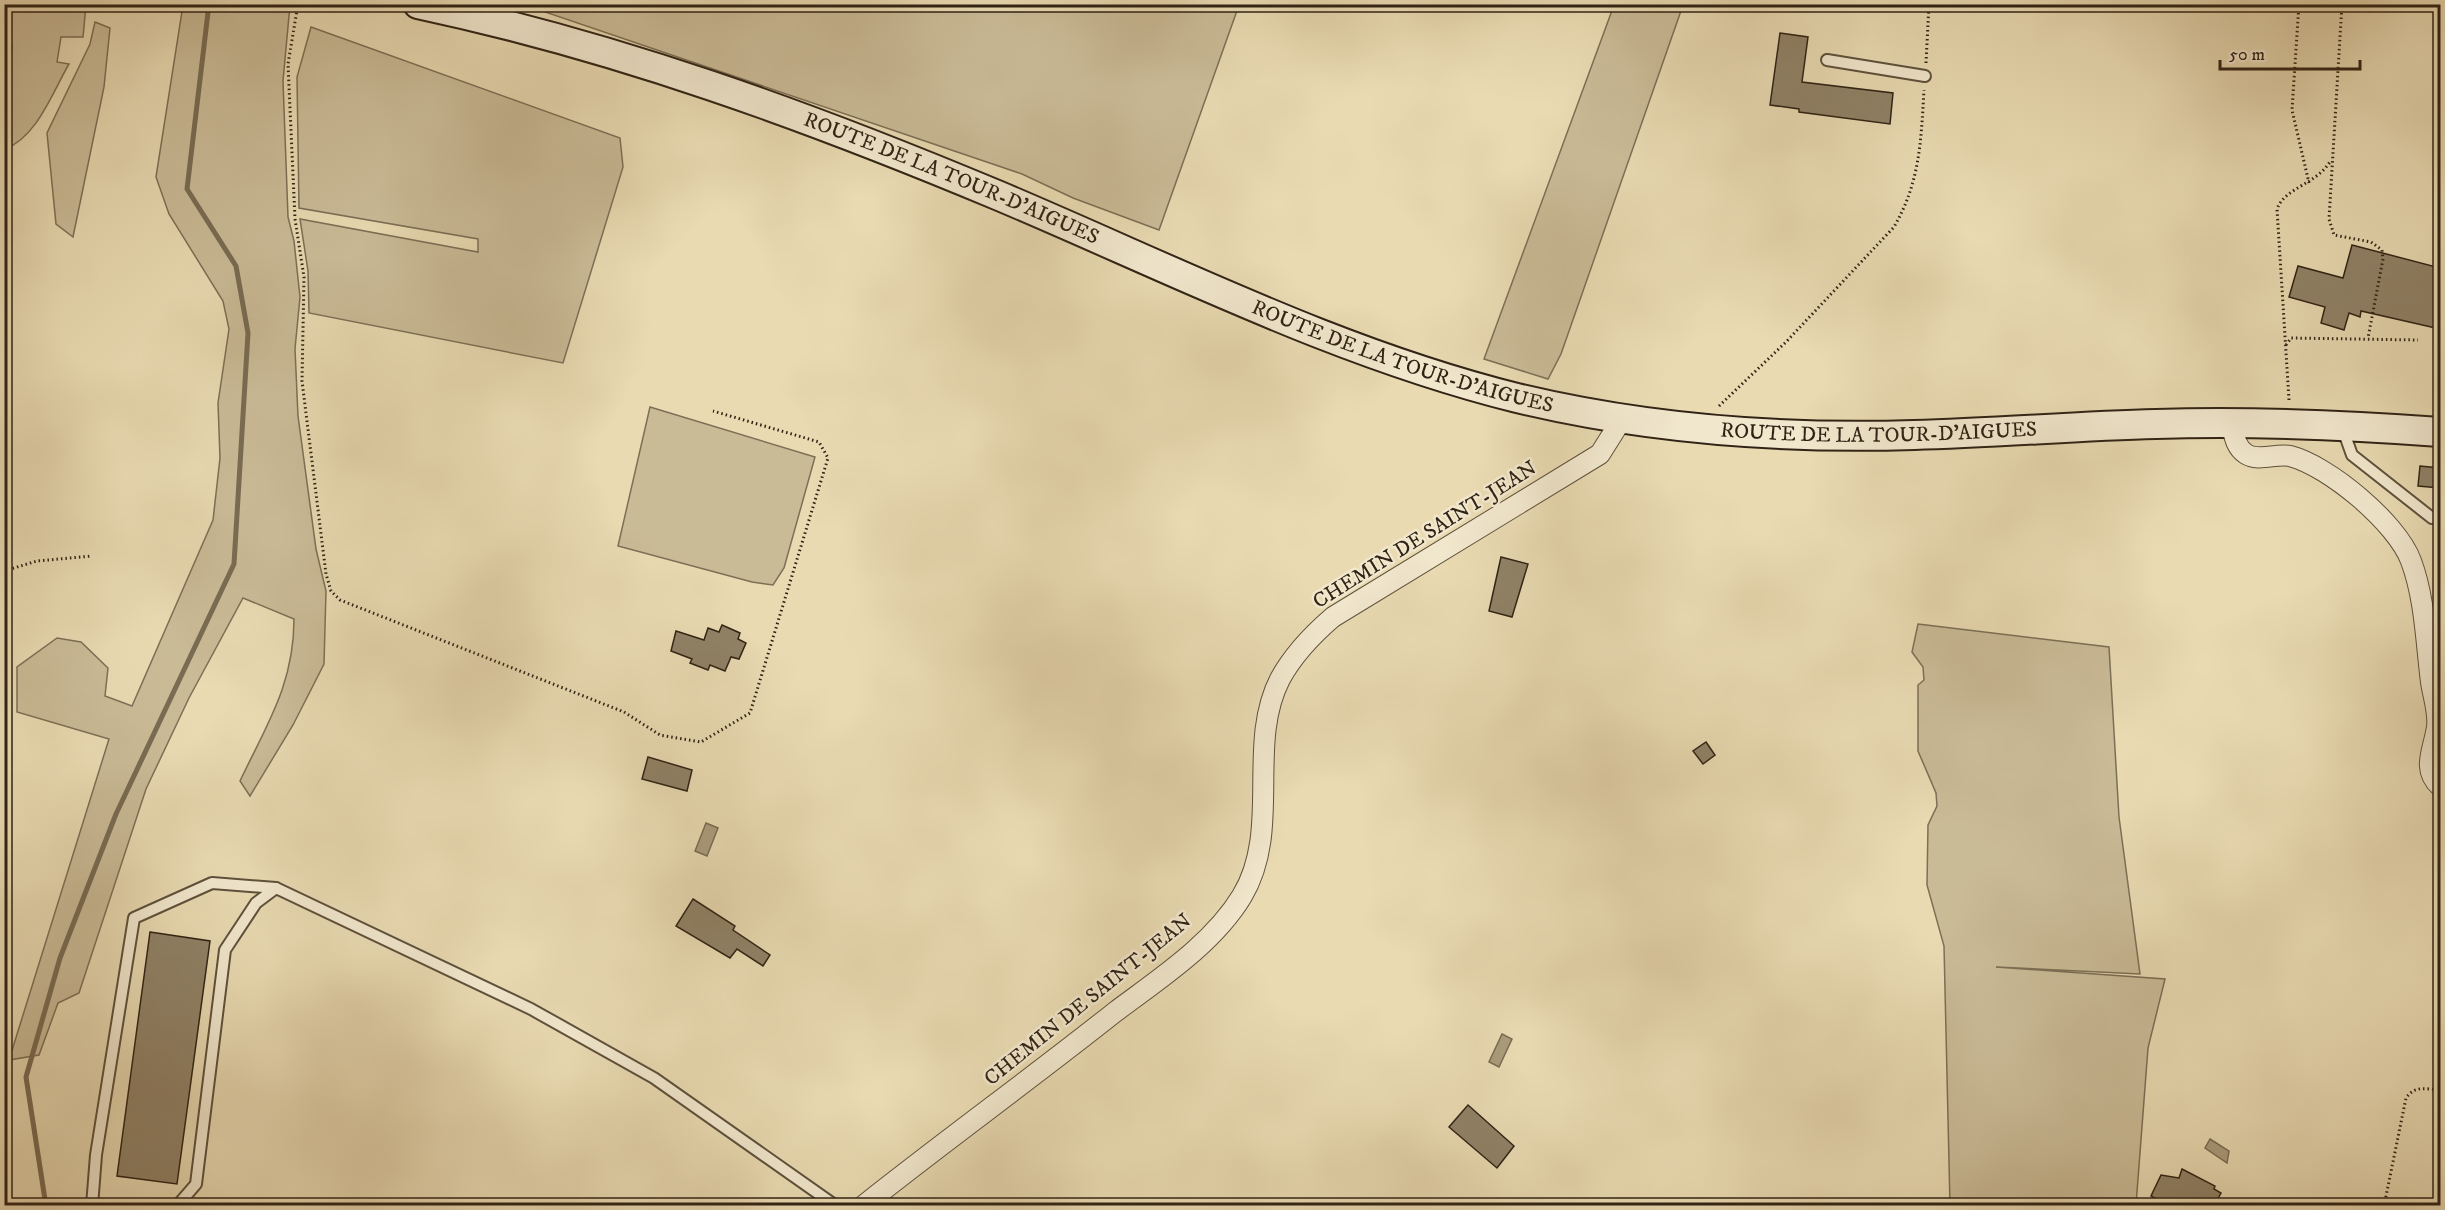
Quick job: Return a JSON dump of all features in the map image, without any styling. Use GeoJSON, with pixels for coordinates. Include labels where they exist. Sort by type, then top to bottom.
{"type":"FeatureCollection","features":[{"type":"Feature","properties":{"kind":"main road","name":"ROUTE DE LA TOUR-D'AIGUES"},"geometry":{"type":"LineString","coordinates":[[418,4],[567,41],[765,102],[1000,196],[1130,254],[1362,350],[1445,379],[1521,399],[1622,419],[1795,435],[1911,435],[2231,422],[2341,424],[2440,432]]}},
{"type":"Feature","properties":{"kind":"street","name":"CHEMIN DE SAINT-JEAN"},"geometry":{"type":"LineString","coordinates":[[863,1206],[1173,968],[1228,917],[1242,896],[1261,849],[1268,715],[1280,681],[1310,637],[1333,617],[1600,454],[1622,419]]}},
{"type":"Feature","properties":{"kind":"street"},"geometry":{"type":"LineString","coordinates":[[2231,422],[2237,446],[2244,453],[2254,458],[2284,455],[2307,460],[2340,481],[2386,523],[2410,560],[2422,612],[2437,725],[2428,769],[2440,786]]}},
{"type":"Feature","properties":{"kind":"lane"},"geometry":{"type":"LineString","coordinates":[[1827,60],[1925,76]]}},
{"type":"Feature","properties":{"kind":"lane"},"geometry":{"type":"LineString","coordinates":[[2341,424],[2352,455],[2432,518]]}},
{"type":"Feature","properties":{"kind":"lane"},"geometry":{"type":"LineString","coordinates":[[92,1206],[100,1133],[134,918],[212,883],[276,888],[531,1009],[654,1078],[836,1206]]}},
{"type":"Feature","properties":{"kind":"lane"},"geometry":{"type":"LineString","coordinates":[[177,1206],[196,1184],[225,950],[256,903],[276,888]]}},
{"type":"Feature","properties":{"kind":"path"},"geometry":{"type":"LineString","coordinates":[[298,4],[288,64],[295,219],[304,277],[302,381],[326,574],[331,591],[340,600],[624,712],[660,735],[701,742],[750,713],[828,458],[819,442],[713,411]]}},
{"type":"Feature","properties":{"kind":"path"},"geometry":{"type":"LineString","coordinates":[[1697,427],[1794,334],[1894,227],[1906,206],[1917,174],[1929,4]]}},
{"type":"Feature","properties":{"kind":"path"},"geometry":{"type":"LineString","coordinates":[[2299,4],[2292,110],[2309,183]]}},
{"type":"Feature","properties":{"kind":"path"},"geometry":{"type":"LineString","coordinates":[[2342,4],[2329,219],[2334,235],[2371,242],[2382,250],[2383,259],[2367,338]]}},
{"type":"Feature","properties":{"kind":"path"},"geometry":{"type":"LineString","coordinates":[[2290,423],[2277,209],[2280,201],[2325,171],[2332,157]]}},
{"type":"Feature","properties":{"kind":"path"},"geometry":{"type":"LineString","coordinates":[[2286,346],[2291,338],[2418,340]]}},
{"type":"Feature","properties":{"kind":"path"},"geometry":{"type":"LineString","coordinates":[[4,572],[37,561],[92,556]]}},
{"type":"Feature","properties":{"kind":"path"},"geometry":{"type":"LineString","coordinates":[[2384,1206],[2406,1098],[2411,1090],[2418,1088],[2440,1090]]}},
{"type":"Feature","properties":{"kind":"path"},"geometry":{"type":"LineString","coordinates":[[2439,1206],[2440,1197]]}},
{"type":"Feature","properties":{"kind":"shaded area"},"geometry":{"type":"Polygon","coordinates":[[[5,4],[86,5],[83,37],[61,37],[57,62],[69,64],[43,113],[26,135],[5,149],[12,45],[5,44],[5,4]]]}},
{"type":"Feature","properties":{"kind":"shaded area"},"geometry":{"type":"Polygon","coordinates":[[[542,4],[1239,5],[1159,230],[1073,198],[1022,174],[545,12],[542,4]]]}},
{"type":"Feature","properties":{"kind":"shaded area"},"geometry":{"type":"Polygon","coordinates":[[[183,5],[290,5],[283,81],[288,217],[294,241],[300,297],[295,349],[298,416],[316,549],[326,591],[324,664],[293,725],[250,796],[240,781],[269,722],[284,684],[293,642],[294,619],[243,598],[189,698],[146,789],[79,993],[58,1003],[39,1055],[9,1060],[109,739],[17,712],[17,667],[57,638],[81,642],[108,668],[105,696],[132,706],[213,520],[220,458],[218,403],[229,329],[223,301],[169,214],[156,177],[183,5]]]}},
{"type":"Feature","properties":{"kind":"shaded area"},"geometry":{"type":"Polygon","coordinates":[[[1614,5],[1683,5],[1561,354],[1548,379],[1484,359],[1614,5]]]}},
{"type":"Feature","properties":{"kind":"shaded area"},"geometry":{"type":"Polygon","coordinates":[[[95,22],[110,28],[104,87],[73,237],[56,224],[47,133],[90,44],[95,22]]]}},
{"type":"Feature","properties":{"kind":"shaded area"},"geometry":{"type":"Polygon","coordinates":[[[311,27],[620,138],[623,167],[563,363],[309,313],[308,271],[300,219],[478,252],[478,239],[299,208],[297,77],[311,27]]]}},
{"type":"Feature","properties":{"kind":"shaded area"},"geometry":{"type":"Polygon","coordinates":[[[650,407],[815,457],[784,568],[773,585],[752,582],[618,546],[650,407]]]}},
{"type":"Feature","properties":{"kind":"shaded area"},"geometry":{"type":"Polygon","coordinates":[[[1918,624],[2109,647],[2119,817],[2140,974],[1996,967],[2165,979],[2148,1048],[2136,1205],[1950,1205],[1944,946],[1927,885],[1928,825],[1937,806],[1936,793],[1918,751],[1918,685],[1924,680],[1923,667],[1912,652],[1918,624]]]}},
{"type":"Feature","properties":{"kind":"shaded area"},"geometry":{"type":"Polygon","coordinates":[[[706,823],[718,828],[707,856],[695,851],[706,823]]]}},
{"type":"Feature","properties":{"kind":"shaded area"},"geometry":{"type":"Polygon","coordinates":[[[1502,1034],[1512,1039],[1499,1067],[1489,1062],[1502,1034]]]}},
{"type":"Feature","properties":{"kind":"shaded area"},"geometry":{"type":"Polygon","coordinates":[[[2210,1139],[2229,1151],[2227,1163],[2205,1148],[2210,1139]]]}},
{"type":"Feature","properties":{"kind":"building"},"geometry":{"type":"Polygon","coordinates":[[[1780,33],[1808,37],[1802,82],[1893,93],[1890,124],[1799,112],[1799,109],[1770,105],[1780,33]]]}},
{"type":"Feature","properties":{"kind":"building"},"geometry":{"type":"Polygon","coordinates":[[[2352,245],[2440,268],[2440,329],[2361,311],[2360,317],[2349,313],[2344,330],[2321,323],[2325,307],[2289,297],[2298,266],[2343,278],[2352,245]]]}},
{"type":"Feature","properties":{"kind":"building"},"geometry":{"type":"Polygon","coordinates":[[[2420,466],[2440,468],[2440,488],[2418,486],[2420,466]]]}},
{"type":"Feature","properties":{"kind":"building"},"geometry":{"type":"Polygon","coordinates":[[[1501,557],[1528,564],[1512,617],[1489,611],[1501,557]]]}},
{"type":"Feature","properties":{"kind":"building"},"geometry":{"type":"Polygon","coordinates":[[[722,625],[740,633],[738,639],[746,643],[739,659],[731,657],[725,671],[710,665],[708,670],[690,663],[692,659],[671,651],[676,631],[704,640],[708,628],[719,632],[722,625]]]}},
{"type":"Feature","properties":{"kind":"building"},"geometry":{"type":"Polygon","coordinates":[[[1706,742],[1715,755],[1703,764],[1693,751],[1706,742]]]}},
{"type":"Feature","properties":{"kind":"building"},"geometry":{"type":"Polygon","coordinates":[[[648,757],[692,770],[687,791],[642,779],[648,757]]]}},
{"type":"Feature","properties":{"kind":"building"},"geometry":{"type":"Polygon","coordinates":[[[693,899],[735,926],[733,930],[770,955],[763,966],[737,949],[730,958],[676,926],[693,899]]]}},
{"type":"Feature","properties":{"kind":"building"},"geometry":{"type":"Polygon","coordinates":[[[150,932],[210,941],[177,1184],[117,1176],[150,932]]]}},
{"type":"Feature","properties":{"kind":"building"},"geometry":{"type":"Polygon","coordinates":[[[1468,1105],[1514,1146],[1497,1168],[1449,1127],[1468,1105]]]}},
{"type":"Feature","properties":{"kind":"building"},"geometry":{"type":"Polygon","coordinates":[[[2182,1169],[2215,1186],[2214,1189],[2221,1193],[2214,1206],[2169,1206],[2151,1196],[2161,1175],[2179,1178],[2182,1169]]]}},
{"type":"Feature","properties":{"kind":"waterway"},"geometry":{"type":"LineString","coordinates":[[46,1206],[26,1077],[60,958],[116,814],[234,564],[248,333],[236,266],[187,189],[209,4]]}}]}
